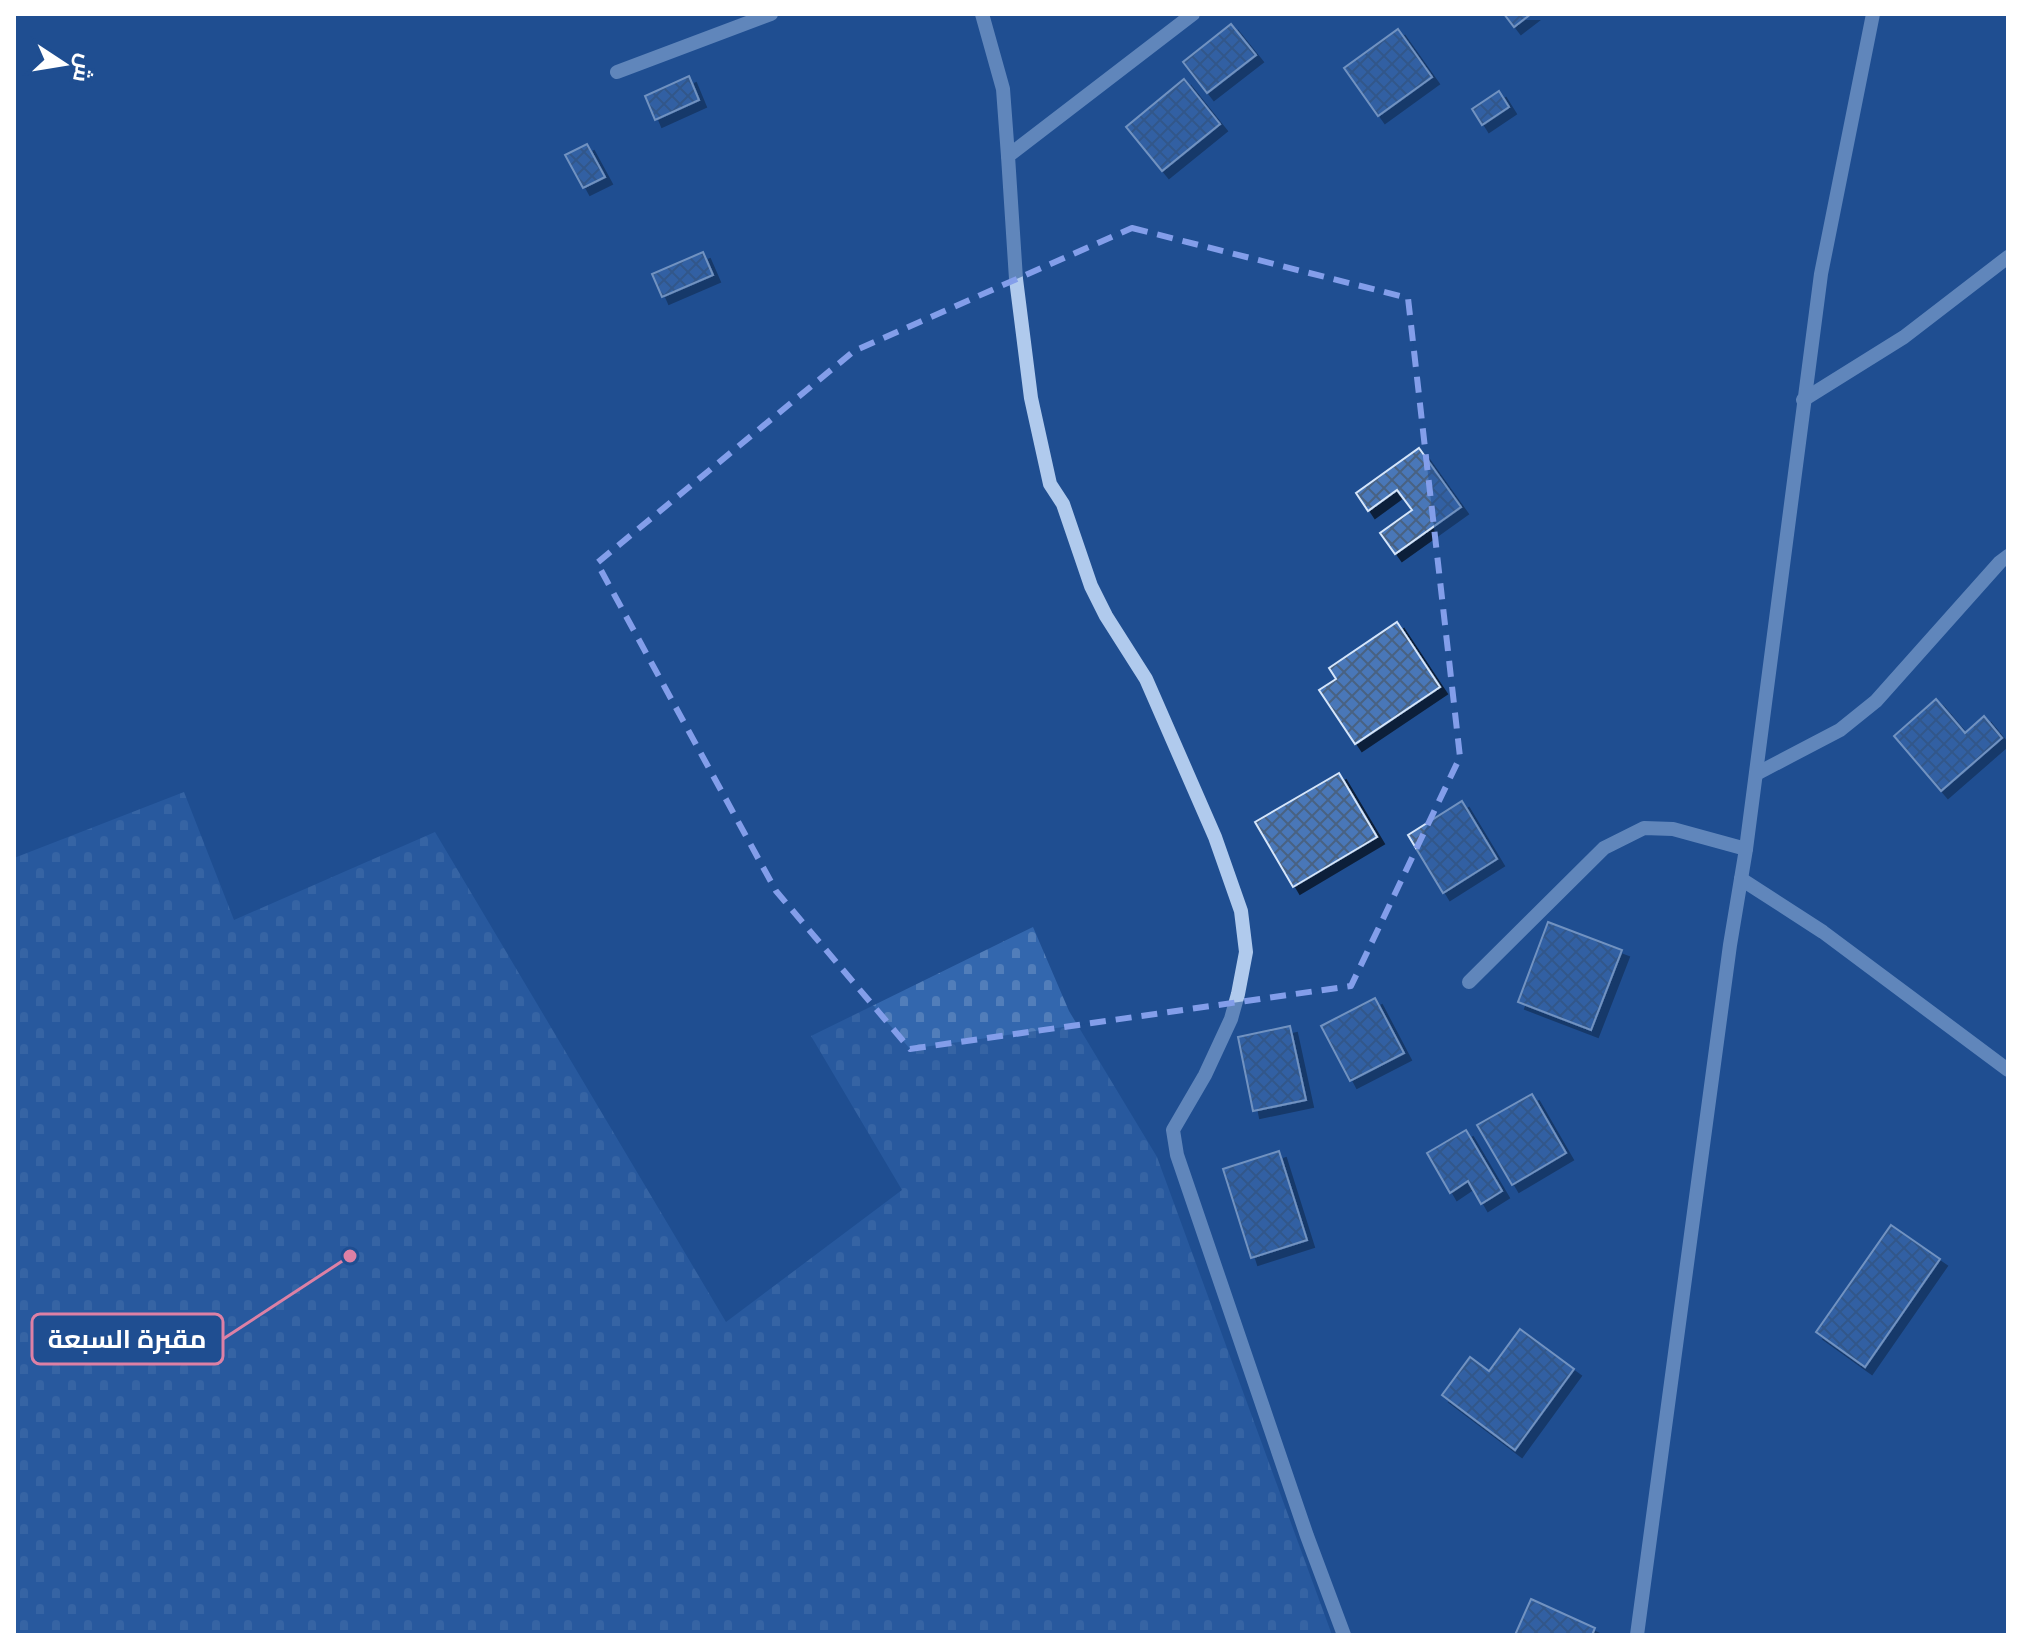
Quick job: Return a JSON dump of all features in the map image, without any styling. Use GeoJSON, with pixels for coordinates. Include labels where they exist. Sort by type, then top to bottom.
{"type":"FeatureCollection","features":[{"type":"Feature","properties":{"kind":"street"},"geometry":{"type":"LineString","coordinates":[[617,72],[771,14]]}},
{"type":"Feature","properties":{"kind":"street"},"geometry":{"type":"LineString","coordinates":[[982,14],[1003,89],[1016,279],[1031,398],[1050,484],[1063,504],[1091,586],[1153,694],[1215,837],[1241,911],[1246,952],[1231,1019],[1205,1075],[1173,1130],[1182,1170],[1344,1635]]}},
{"type":"Feature","properties":{"kind":"street"},"geometry":{"type":"LineString","coordinates":[[1008,156],[1193,14]]}},
{"type":"Feature","properties":{"kind":"street"},"geometry":{"type":"LineString","coordinates":[[1637,1635],[1746,849],[1821,274],[1873,14]]}},
{"type":"Feature","properties":{"kind":"street"},"geometry":{"type":"LineString","coordinates":[[1803,400],[1904,337],[2008,257]]}},
{"type":"Feature","properties":{"kind":"street"},"geometry":{"type":"LineString","coordinates":[[1756,774],[1840,730],[1876,701],[2008,556]]}},
{"type":"Feature","properties":{"kind":"street"},"geometry":{"type":"LineString","coordinates":[[1469,982],[1604,848],[1644,828],[1673,829],[1746,849]]}},
{"type":"Feature","properties":{"kind":"street"},"geometry":{"type":"LineString","coordinates":[[1741,879],[1823,932],[2008,1070]]}},
{"type":"Feature","properties":{"kind":"highlighted area"},"geometry":{"type":"Polygon","coordinates":[[[1132,228],[1408,298],[1460,757],[1351,986],[910,1049],[776,891],[597,563],[854,351],[1132,228]]]}},
{"type":"Feature","properties":{"kind":"green space"},"geometry":{"type":"Polygon","coordinates":[[[184,792],[234,920],[435,832],[726,1322],[902,1190],[811,1036],[1033,927],[1069,1011],[1157,1157],[1332,1635],[14,1635],[14,858],[184,792]]]}},
{"type":"Feature","properties":{"kind":"building"},"geometry":{"type":"Polygon","coordinates":[[[1504,14],[1531,14],[1514,27],[1504,14]]]}},
{"type":"Feature","properties":{"kind":"building"},"geometry":{"type":"Polygon","coordinates":[[[1231,24],[1256,55],[1207,93],[1183,62],[1231,24]]]}},
{"type":"Feature","properties":{"kind":"building"},"geometry":{"type":"Polygon","coordinates":[[[1398,29],[1432,77],[1378,116],[1344,68],[1398,29]]]}},
{"type":"Feature","properties":{"kind":"building"},"geometry":{"type":"Polygon","coordinates":[[[689,76],[699,100],[655,120],[645,96],[689,76]]]}},
{"type":"Feature","properties":{"kind":"building"},"geometry":{"type":"Polygon","coordinates":[[[1184,79],[1220,124],[1162,171],[1126,127],[1184,79]]]}},
{"type":"Feature","properties":{"kind":"building"},"geometry":{"type":"Polygon","coordinates":[[[1499,91],[1509,107],[1482,125],[1472,109],[1499,91]]]}},
{"type":"Feature","properties":{"kind":"building"},"geometry":{"type":"Polygon","coordinates":[[[587,144],[605,177],[583,188],[565,155],[587,144]]]}},
{"type":"Feature","properties":{"kind":"building"},"geometry":{"type":"Polygon","coordinates":[[[703,252],[713,275],[662,297],[652,274],[703,252]]]}},
{"type":"Feature","properties":{"kind":"building"},"geometry":{"type":"Polygon","coordinates":[[[1419,448],[1461,507],[1395,554],[1380,533],[1412,510],[1397,490],[1368,511],[1356,493],[1419,448]]]}},
{"type":"Feature","properties":{"kind":"building"},"geometry":{"type":"Polygon","coordinates":[[[1397,622],[1440,687],[1355,744],[1319,690],[1336,679],[1329,668],[1397,622]]]}},
{"type":"Feature","properties":{"kind":"building"},"geometry":{"type":"Polygon","coordinates":[[[1936,699],[1965,733],[1984,716],[2002,738],[1941,791],[1894,736],[1936,699]]]}},
{"type":"Feature","properties":{"kind":"building"},"geometry":{"type":"Polygon","coordinates":[[[1339,773],[1377,837],[1293,887],[1255,822],[1339,773]]]}},
{"type":"Feature","properties":{"kind":"building"},"geometry":{"type":"Polygon","coordinates":[[[1462,801],[1497,859],[1443,893],[1408,835],[1462,801]]]}},
{"type":"Feature","properties":{"kind":"building"},"geometry":{"type":"Polygon","coordinates":[[[1548,922],[1622,950],[1591,1030],[1518,1002],[1548,922]]]}},
{"type":"Feature","properties":{"kind":"building"},"geometry":{"type":"Polygon","coordinates":[[[1375,998],[1404,1053],[1350,1081],[1321,1026],[1375,998]]]}},
{"type":"Feature","properties":{"kind":"building"},"geometry":{"type":"Polygon","coordinates":[[[1290,1026],[1306,1100],[1253,1111],[1238,1037],[1290,1026]]]}},
{"type":"Feature","properties":{"kind":"building"},"geometry":{"type":"Polygon","coordinates":[[[1532,1094],[1566,1153],[1512,1185],[1477,1125],[1532,1094]]]}},
{"type":"Feature","properties":{"kind":"building"},"geometry":{"type":"Polygon","coordinates":[[[1466,1130],[1502,1191],[1481,1204],[1468,1181],[1450,1193],[1427,1153],[1466,1130]]]}},
{"type":"Feature","properties":{"kind":"building"},"geometry":{"type":"Polygon","coordinates":[[[1279,1151],[1307,1240],[1251,1258],[1223,1169],[1279,1151]]]}},
{"type":"Feature","properties":{"kind":"building"},"geometry":{"type":"Polygon","coordinates":[[[1891,1225],[1940,1259],[1865,1367],[1816,1332],[1891,1225]]]}},
{"type":"Feature","properties":{"kind":"building"},"geometry":{"type":"Polygon","coordinates":[[[1520,1329],[1574,1369],[1515,1450],[1442,1395],[1470,1357],[1489,1371],[1520,1329]]]}},
{"type":"Feature","properties":{"kind":"building"},"geometry":{"type":"Polygon","coordinates":[[[1531,1599],[1595,1628],[1592,1635],[1515,1635],[1531,1599]]]}},
{"type":"Feature","properties":{"kind":"place","name":"مقبرة السبعة"},"geometry":{"type":"Point","coordinates":[350,1256]}}]}
